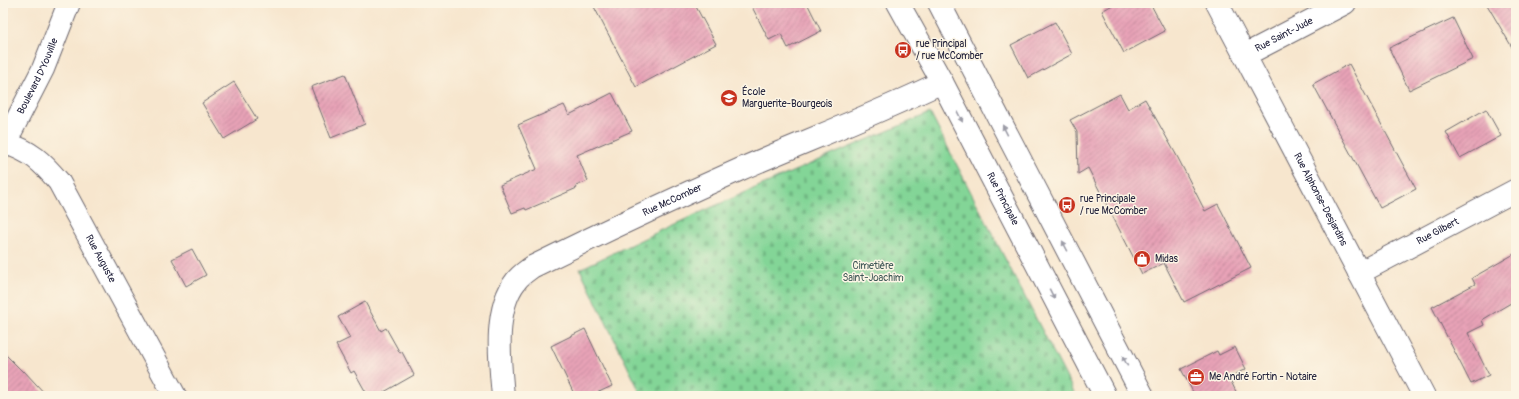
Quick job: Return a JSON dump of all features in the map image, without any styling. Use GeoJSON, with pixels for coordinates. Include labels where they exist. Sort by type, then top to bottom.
{"type":"FeatureCollection","features":[{"type":"Feature","properties":{"kind":"street","name":"Boulevard D'Youville"},"geometry":{"type":"LineString","coordinates":[[4,145],[43,69],[69,3]]}},
{"type":"Feature","properties":{"kind":"street","name":"Rue Principale"},"geometry":{"type":"LineString","coordinates":[[898,3],[942,82],[1105,396]]}},
{"type":"Feature","properties":{"kind":"street"},"geometry":{"type":"LineString","coordinates":[[939,3],[1142,396]]}},
{"type":"Feature","properties":{"kind":"street","name":"Rue Alphonse-Desjardins"},"geometry":{"type":"LineString","coordinates":[[1217,3],[1424,396]]}},
{"type":"Feature","properties":{"kind":"street","name":"Rue Saint-Jude"},"geometry":{"type":"LineString","coordinates":[[1245,55],[1345,3]]}},
{"type":"Feature","properties":{"kind":"street","name":"Rue McComber"},"geometry":{"type":"LineString","coordinates":[[503,396],[500,330],[504,307],[509,292],[523,273],[532,267],[633,217],[913,96],[942,82]]}},
{"type":"Feature","properties":{"kind":"street","name":"Rue Auguste"},"geometry":{"type":"LineString","coordinates":[[4,145],[18,146],[43,163],[59,182],[174,396]]}},
{"type":"Feature","properties":{"kind":"street","name":"Rue Gilbert"},"geometry":{"type":"LineString","coordinates":[[1359,273],[1516,190]]}},
{"type":"Feature","properties":{"kind":"green space","name":"Cimetière Saint-Joachim"},"geometry":{"type":"Polygon","coordinates":[[[930,113],[1076,396],[642,396],[580,269],[710,208],[930,113]]]}},
{"type":"Feature","properties":{"kind":"building"},"geometry":{"type":"Polygon","coordinates":[[[592,3],[694,3],[716,44],[636,87],[592,3]]]}},
{"type":"Feature","properties":{"kind":"building"},"geometry":{"type":"Polygon","coordinates":[[[750,3],[807,3],[821,31],[788,48],[781,34],[769,40],[750,3]]]}},
{"type":"Feature","properties":{"kind":"building"},"geometry":{"type":"Polygon","coordinates":[[[1116,3],[1150,3],[1165,31],[1124,53],[1102,11],[1116,3]]]}},
{"type":"Feature","properties":{"kind":"building"},"geometry":{"type":"Polygon","coordinates":[[[1486,3],[1516,3],[1516,54],[1486,3]]]}},
{"type":"Feature","properties":{"kind":"building"},"geometry":{"type":"Polygon","coordinates":[[[1453,18],[1473,59],[1409,90],[1389,48],[1453,18]]]}},
{"type":"Feature","properties":{"kind":"building"},"geometry":{"type":"Polygon","coordinates":[[[1055,22],[1072,54],[1028,78],[1011,45],[1055,22]]]}},
{"type":"Feature","properties":{"kind":"building"},"geometry":{"type":"Polygon","coordinates":[[[1349,64],[1416,189],[1380,208],[1313,84],[1349,64]]]}},
{"type":"Feature","properties":{"kind":"building"},"geometry":{"type":"Polygon","coordinates":[[[345,74],[365,124],[331,138],[311,87],[345,74]]]}},
{"type":"Feature","properties":{"kind":"building"},"geometry":{"type":"Polygon","coordinates":[[[234,82],[257,119],[224,139],[202,103],[234,82]]]}},
{"type":"Feature","properties":{"kind":"building"},"geometry":{"type":"Polygon","coordinates":[[[612,93],[632,131],[577,155],[588,181],[576,186],[577,188],[526,210],[525,208],[512,213],[500,185],[537,169],[518,125],[564,105],[569,115],[612,93]]]}},
{"type":"Feature","properties":{"kind":"building"},"geometry":{"type":"Polygon","coordinates":[[[1120,94],[1128,109],[1145,99],[1178,158],[1205,211],[1218,204],[1251,268],[1184,302],[1164,263],[1142,274],[1088,168],[1078,174],[1077,132],[1070,120],[1120,94]]]}},
{"type":"Feature","properties":{"kind":"building"},"geometry":{"type":"Polygon","coordinates":[[[1486,109],[1501,136],[1460,158],[1446,132],[1486,109]]]}},
{"type":"Feature","properties":{"kind":"building"},"geometry":{"type":"Polygon","coordinates":[[[192,249],[206,275],[186,286],[172,259],[192,249]]]}},
{"type":"Feature","properties":{"kind":"building"},"geometry":{"type":"Polygon","coordinates":[[[1516,253],[1516,300],[1482,320],[1484,325],[1468,333],[1489,375],[1471,384],[1432,307],[1475,284],[1472,278],[1516,253]]]}},
{"type":"Feature","properties":{"kind":"building"},"geometry":{"type":"Polygon","coordinates":[[[365,302],[381,331],[386,328],[400,353],[402,352],[414,375],[377,396],[368,396],[354,371],[351,373],[336,345],[350,338],[338,317],[365,302]]]}},
{"type":"Feature","properties":{"kind":"building"},"geometry":{"type":"Polygon","coordinates":[[[585,329],[612,386],[590,396],[575,396],[551,346],[585,329]]]}},
{"type":"Feature","properties":{"kind":"building"},"geometry":{"type":"Polygon","coordinates":[[[1235,347],[1246,369],[1229,377],[1238,396],[1195,396],[1181,369],[1217,351],[1219,355],[1235,347]]]}},
{"type":"Feature","properties":{"kind":"building"},"geometry":{"type":"Polygon","coordinates":[[[3,352],[23,372],[24,371],[47,396],[3,396],[3,352]]]}},
{"type":"Feature","properties":{"kind":"place","name":"rue Principal / rue McComber"},"geometry":{"type":"Point","coordinates":[903,50]}},
{"type":"Feature","properties":{"kind":"place","name":"École Marguerite-Bourgeois"},"geometry":{"type":"Point","coordinates":[729,98]}},
{"type":"Feature","properties":{"kind":"place","name":"rue Principale / rue McComber"},"geometry":{"type":"Point","coordinates":[1067,205]}},
{"type":"Feature","properties":{"kind":"place","name":"Midas"},"geometry":{"type":"Point","coordinates":[1142,259]}},
{"type":"Feature","properties":{"kind":"place","name":"Me André Fortin - Notaire"},"geometry":{"type":"Point","coordinates":[1196,377]}}]}
